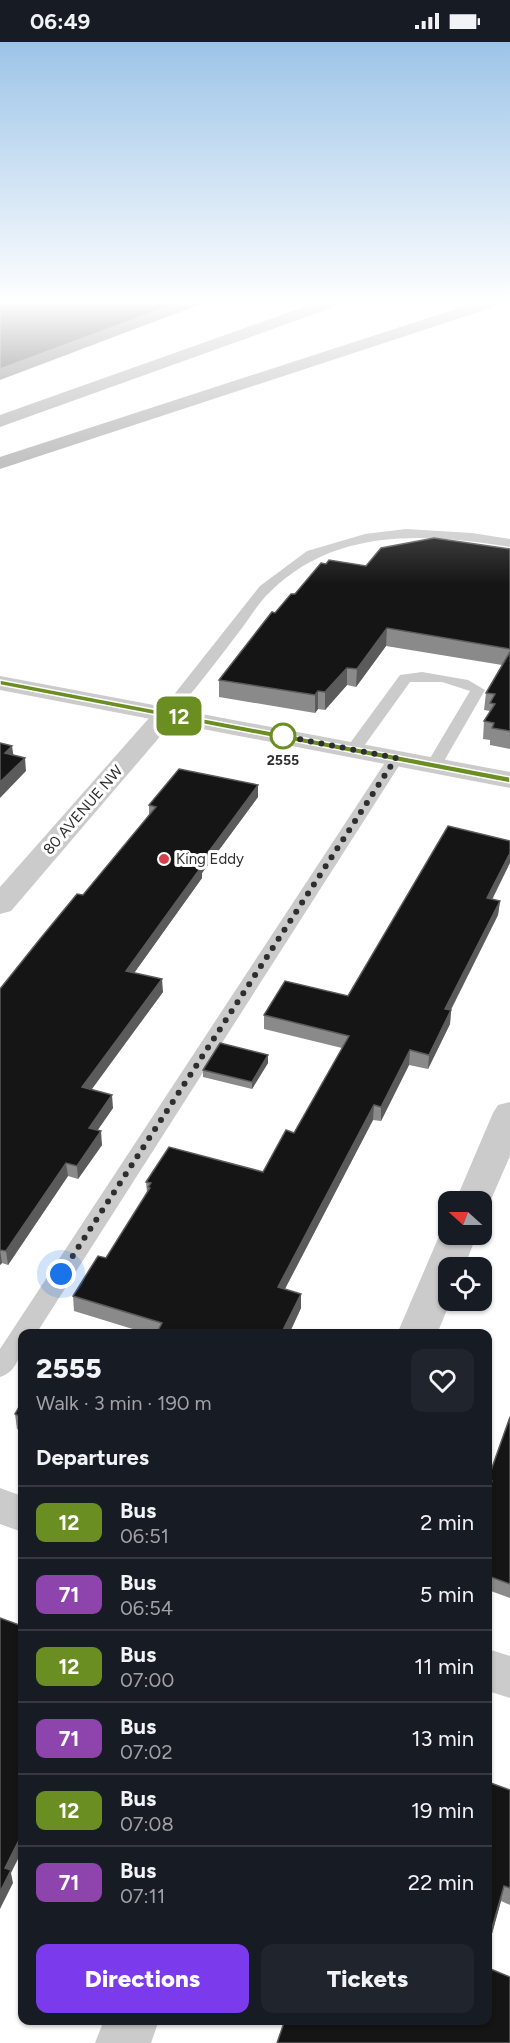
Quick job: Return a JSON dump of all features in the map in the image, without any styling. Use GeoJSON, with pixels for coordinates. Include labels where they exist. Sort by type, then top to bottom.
{"type":"FeatureCollection","features":[{"type":"Feature","properties":{"kind":"highway"},"geometry":{"type":"LineString","coordinates":[[0,421],[66,397]]}},
{"type":"Feature","properties":{"kind":"highway"},"geometry":{"type":"LineString","coordinates":[[0,463],[201,397]]}},
{"type":"Feature","properties":{"kind":"street"},"geometry":{"type":"LineString","coordinates":[[0,683],[510,780]]}},
{"type":"Feature","properties":{"kind":"street","name":"80 AVENUE NW"},"geometry":{"type":"LineString","coordinates":[[0,905],[166,714]]}},
{"type":"Feature","properties":{"kind":"street"},"geometry":{"type":"LineString","coordinates":[[478,1191],[510,1113]]}},
{"type":"Feature","properties":{"kind":"street"},"geometry":{"type":"LineString","coordinates":[[419,1329],[454,1245]]}},
{"type":"Feature","properties":{"kind":"street"},"geometry":{"type":"LineString","coordinates":[[0,1506],[18,1513]]}},
{"type":"Feature","properties":{"kind":"street"},"geometry":{"type":"LineString","coordinates":[[492,1671],[510,1677]]}},
{"type":"Feature","properties":{"kind":"street"},"geometry":{"type":"LineString","coordinates":[[123,2043],[130,2025]]}},
{"type":"Feature","properties":{"kind":"lane"},"geometry":{"type":"LineString","coordinates":[[166,714],[265,589],[312,554],[364,538],[405,533],[472,537],[510,543]]}},
{"type":"Feature","properties":{"kind":"lane"},"geometry":{"type":"LineString","coordinates":[[353,750],[405,678],[418,675],[470,684],[478,690],[434,765]]}},
{"type":"Feature","properties":{"kind":"lane"},"geometry":{"type":"LineString","coordinates":[[25,1329],[396,758]]}},
{"type":"Feature","properties":{"kind":"lane"},"geometry":{"type":"LineString","coordinates":[[0,1368],[18,1340]]}},
{"type":"Feature","properties":{"kind":"building"},"geometry":{"type":"Polygon","coordinates":[[[434,538],[510,549],[510,649],[387,628],[357,669],[347,668],[325,692],[318,691],[315,695],[219,680],[272,612],[275,613],[291,594],[295,594],[321,563],[326,564],[329,560],[366,566],[381,548],[434,538]]]}},
{"type":"Feature","properties":{"kind":"building"},"geometry":{"type":"Polygon","coordinates":[[[510,652],[510,731],[492,728],[494,723],[484,721],[495,704],[490,703],[495,694],[486,693],[510,652]]]}},
{"type":"Feature","properties":{"kind":"building"},"geometry":{"type":"Polygon","coordinates":[[[0,743],[12,746],[5,753],[25,758],[0,782],[0,743]]]}},
{"type":"Feature","properties":{"kind":"building"},"geometry":{"type":"Polygon","coordinates":[[[179,769],[258,785],[199,865],[202,866],[126,971],[162,979],[82,1087],[112,1095],[89,1128],[101,1131],[77,1166],[66,1163],[6,1251],[0,1250],[0,989],[77,894],[83,895],[156,807],[149,805],[179,769]]]}},
{"type":"Feature","properties":{"kind":"building"},"geometry":{"type":"Polygon","coordinates":[[[448,826],[510,841],[510,853],[487,898],[500,901],[445,1009],[451,1010],[429,1055],[410,1050],[381,1107],[374,1105],[278,1287],[301,1294],[284,1329],[159,1329],[162,1323],[73,1296],[98,1256],[106,1258],[150,1188],[148,1187],[151,1183],[146,1182],[169,1147],[263,1172],[286,1130],[294,1133],[349,1036],[264,1015],[285,981],[348,996],[448,826]]]}},
{"type":"Feature","properties":{"kind":"building"},"geometry":{"type":"Polygon","coordinates":[[[220,1043],[268,1055],[252,1082],[203,1070],[220,1043]]]}},
{"type":"Feature","properties":{"kind":"building"},"geometry":{"type":"Polygon","coordinates":[[[510,1417],[510,1584],[492,1577],[492,1468],[510,1417]]]}},
{"type":"Feature","properties":{"kind":"building"},"geometry":{"type":"Polygon","coordinates":[[[0,1618],[18,1625],[18,1842],[5,1868],[11,1870],[0,1892],[0,1618]]]}},
{"type":"Feature","properties":{"kind":"building"},"geometry":{"type":"Polygon","coordinates":[[[492,1783],[510,1790],[510,1888],[504,1886],[492,1928],[492,1783]]]}},
{"type":"Feature","properties":{"kind":"building"},"geometry":{"type":"Polygon","coordinates":[[[492,1970],[510,1977],[510,2043],[277,2043],[283,2025],[492,2025],[492,1970]]]}},
{"type":"Feature","properties":{"kind":"bus line","name":"12"},"geometry":{"type":"LineString","coordinates":[[0,683],[510,780]]}},
{"type":"Feature","properties":{"kind":"place","name":"2555"},"geometry":{"type":"Point","coordinates":[283,736]}},
{"type":"Feature","properties":{"kind":"place","name":"King Eddy"},"geometry":{"type":"Point","coordinates":[164,859]}},
{"type":"Feature","properties":{"kind":"route"},"geometry":{"type":"LineString","coordinates":[[61,1274],[396,758],[283,736]]}}]}
